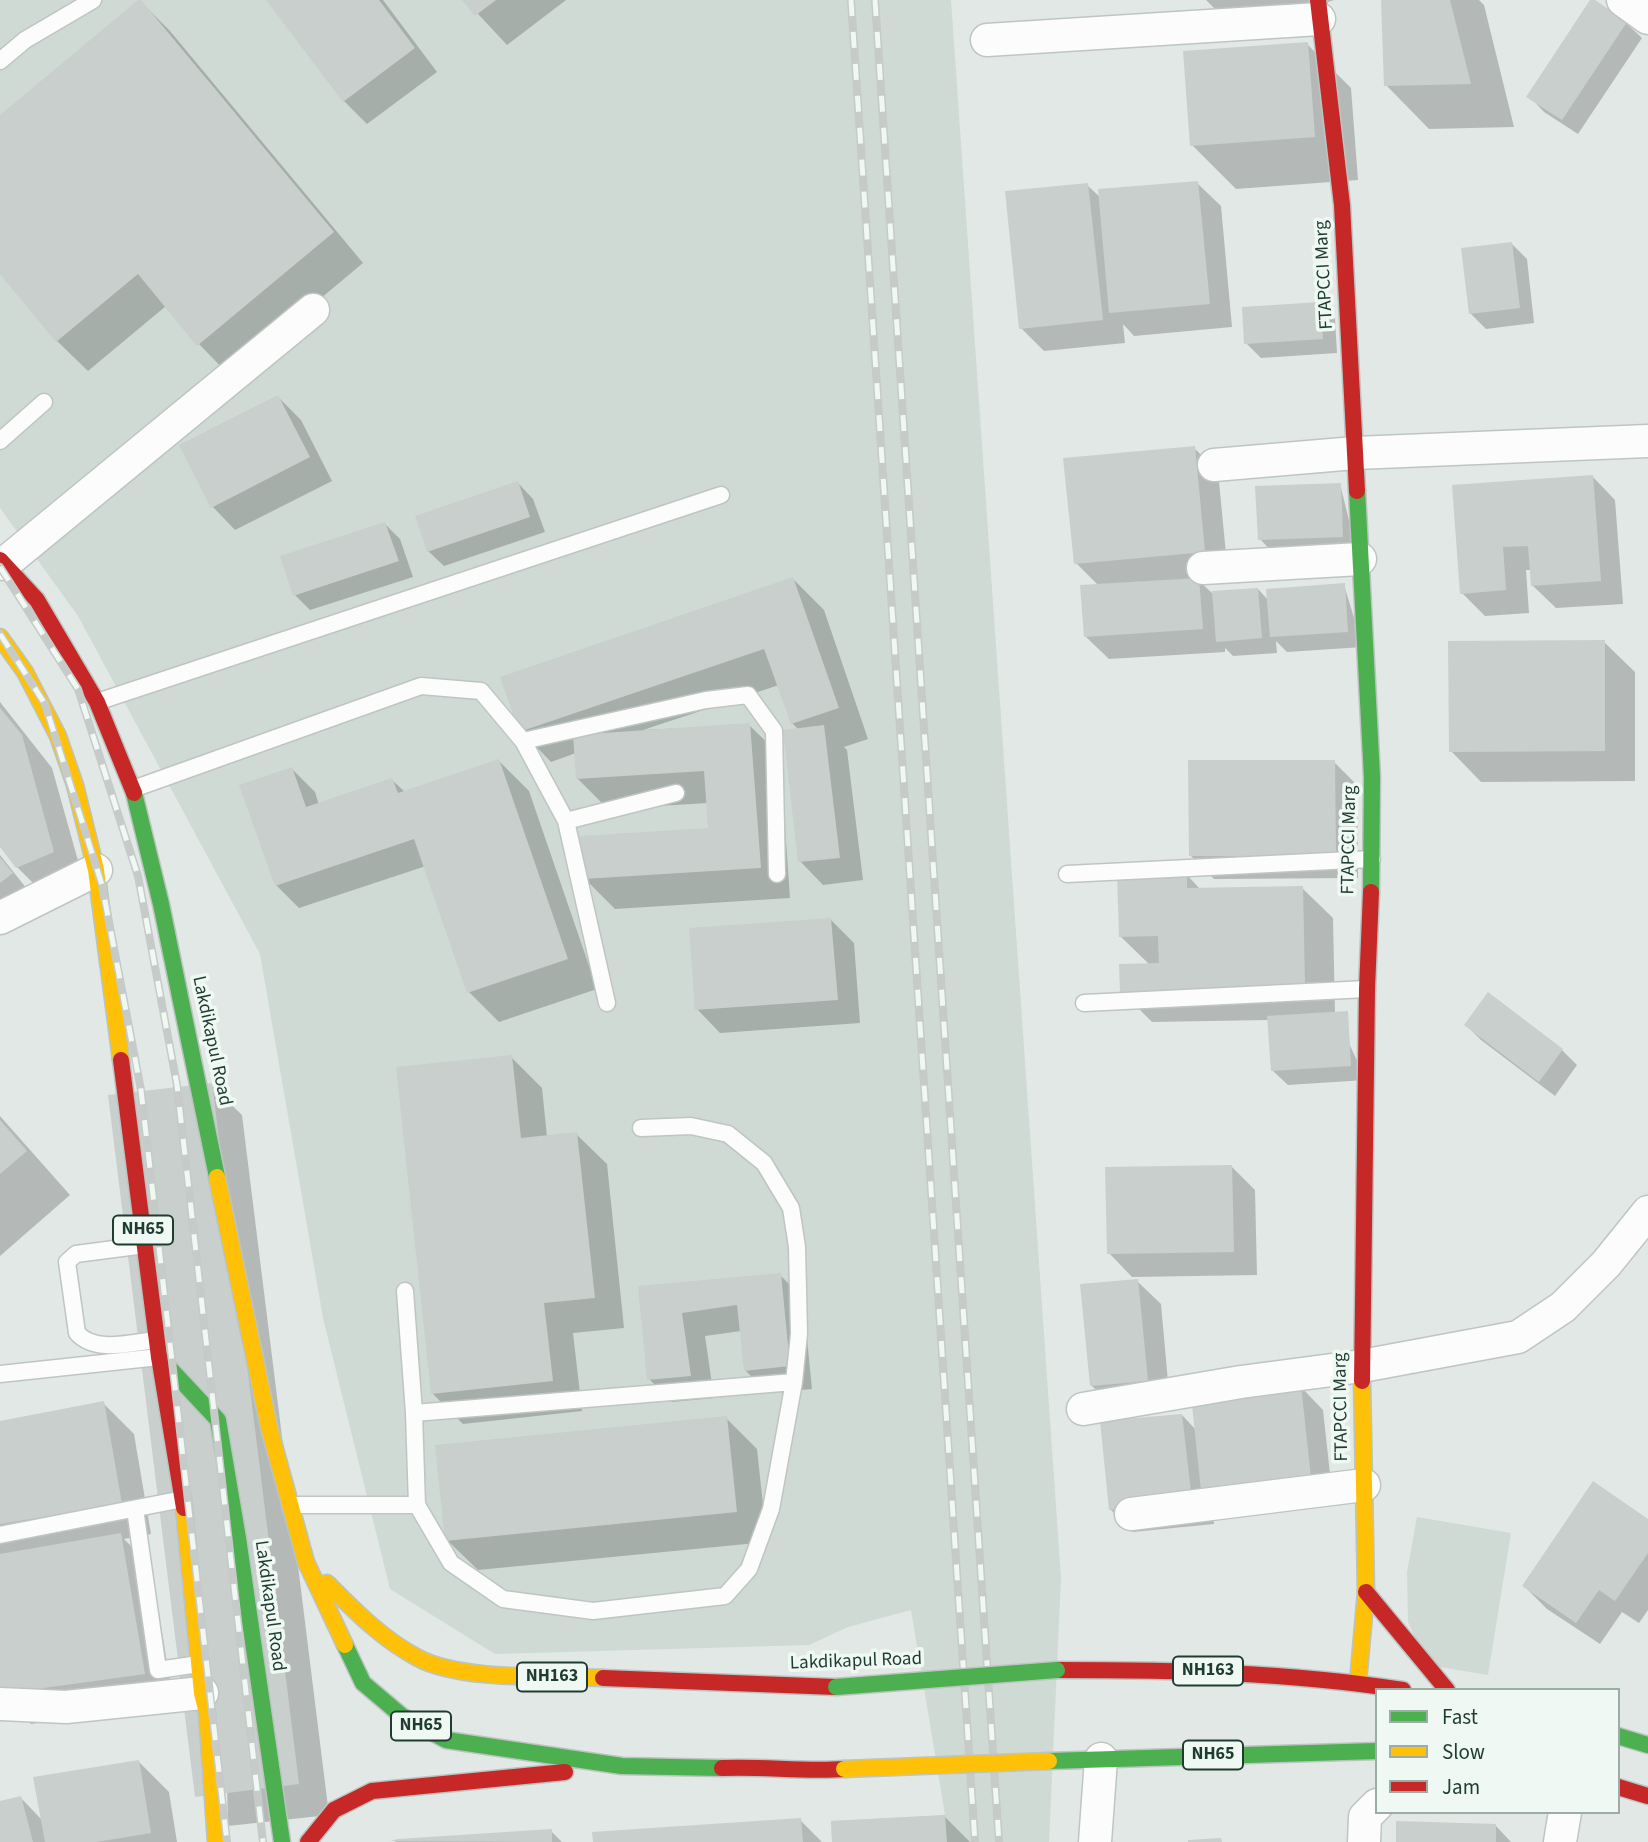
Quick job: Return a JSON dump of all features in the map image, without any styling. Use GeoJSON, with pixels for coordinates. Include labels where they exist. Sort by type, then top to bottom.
{"type":"FeatureCollection","features":[{"type":"Feature","properties":{"kind":"main road","name":"FTAPCCI Marg"},"geometry":{"type":"LineString","coordinates":[[1318,9],[1342,205],[1372,777],[1362,1366],[1366,1592],[1358,1682]]}},
{"type":"Feature","properties":{"kind":"main road","name":"Lakdikapul Road"},"geometry":{"type":"LineString","coordinates":[[2,562],[37,600],[97,702],[133,789],[161,904],[258,1408],[291,1505],[306,1562],[363,1683],[402,1716],[446,1740],[622,1766],[702,1769],[758,1766],[818,1771],[1375,1751]]}},
{"type":"Feature","properties":{"kind":"main road","name":"NH65"},"geometry":{"type":"LineString","coordinates":[[0,637],[25,672],[58,736],[75,785],[96,870],[159,1357],[183,1429],[183,1499],[201,1678],[208,1713],[216,1842]]}},
{"type":"Feature","properties":{"kind":"main road"},"geometry":{"type":"LineString","coordinates":[[159,1357],[224,1418]]}},
{"type":"Feature","properties":{"kind":"main road","name":"Lakdikapul Road"},"geometry":{"type":"LineString","coordinates":[[224,1418],[240,1552],[282,1842]]}},
{"type":"Feature","properties":{"kind":"main road"},"geometry":{"type":"LineString","coordinates":[[183,1429],[224,1418]]}},
{"type":"Feature","properties":{"kind":"main road","name":"Lakdikapul Road"},"geometry":{"type":"LineString","coordinates":[[306,1562],[370,1626],[419,1659],[464,1673],[836,1687],[1057,1670],[1208,1671],[1358,1682],[1392,1688]]}},
{"type":"Feature","properties":{"kind":"main road"},"geometry":{"type":"LineString","coordinates":[[1366,1592],[1445,1688]]}},
{"type":"Feature","properties":{"kind":"main road"},"geometry":{"type":"LineString","coordinates":[[1620,1737],[1648,1745]]}},
{"type":"Feature","properties":{"kind":"main road","name":"Lakdikapul Road"},"geometry":{"type":"LineString","coordinates":[[308,1842],[334,1810],[372,1791],[622,1766]]}},
{"type":"Feature","properties":{"kind":"main road"},"geometry":{"type":"LineString","coordinates":[[1620,1788],[1648,1796]]}},
{"type":"Feature","properties":{"kind":"street"},"geometry":{"type":"LineString","coordinates":[[1623,0],[1648,18]]}},
{"type":"Feature","properties":{"kind":"street"},"geometry":{"type":"LineString","coordinates":[[987,40],[1318,9]]}},
{"type":"Feature","properties":{"kind":"street"},"geometry":{"type":"LineString","coordinates":[[2,562],[313,310]]}},
{"type":"Feature","properties":{"kind":"street"},"geometry":{"type":"LineString","coordinates":[[1214,465],[1355,453],[1648,441]]}},
{"type":"Feature","properties":{"kind":"street"},"geometry":{"type":"LineString","coordinates":[[1203,568],[1360,559]]}},
{"type":"Feature","properties":{"kind":"street"},"geometry":{"type":"LineString","coordinates":[[0,918],[96,870]]}},
{"type":"Feature","properties":{"kind":"street"},"geometry":{"type":"LineString","coordinates":[[1083,1409],[1241,1381],[1362,1366],[1518,1337],[1563,1307],[1606,1264],[1648,1212]]}},
{"type":"Feature","properties":{"kind":"street"},"geometry":{"type":"LineString","coordinates":[[1131,1514],[1364,1485]]}},
{"type":"Feature","properties":{"kind":"street"},"geometry":{"type":"LineString","coordinates":[[0,1704],[66,1707],[201,1678]]}},
{"type":"Feature","properties":{"kind":"street"},"geometry":{"type":"LineString","coordinates":[[1095,1842],[1101,1759]]}},
{"type":"Feature","properties":{"kind":"street"},"geometry":{"type":"LineString","coordinates":[[1364,1842],[1365,1817],[1375,1807]]}},
{"type":"Feature","properties":{"kind":"street"},"geometry":{"type":"LineString","coordinates":[[1560,1842],[1565,1814]]}},
{"type":"Feature","properties":{"kind":"lane"},"geometry":{"type":"LineString","coordinates":[[0,61],[25,40],[93,0]]}},
{"type":"Feature","properties":{"kind":"lane"},"geometry":{"type":"LineString","coordinates":[[0,441],[44,402]]}},
{"type":"Feature","properties":{"kind":"lane"},"geometry":{"type":"LineString","coordinates":[[97,702],[721,495]]}},
{"type":"Feature","properties":{"kind":"lane"},"geometry":{"type":"LineString","coordinates":[[133,789],[421,686],[481,691],[523,741],[566,821],[607,1003]]}},
{"type":"Feature","properties":{"kind":"lane"},"geometry":{"type":"LineString","coordinates":[[523,741],[706,700],[748,695],[774,731],[777,874]]}},
{"type":"Feature","properties":{"kind":"lane"},"geometry":{"type":"LineString","coordinates":[[566,821],[676,793]]}},
{"type":"Feature","properties":{"kind":"lane"},"geometry":{"type":"LineString","coordinates":[[1067,874],[1372,859]]}},
{"type":"Feature","properties":{"kind":"lane"},"geometry":{"type":"LineString","coordinates":[[1084,1003],[1367,989]]}},
{"type":"Feature","properties":{"kind":"lane"},"geometry":{"type":"LineString","coordinates":[[405,1291],[414,1413],[417,1505],[451,1563],[503,1599],[593,1611],[725,1596],[749,1569],[771,1509],[794,1382],[799,1334],[797,1247],[791,1208],[764,1163],[728,1134],[691,1126],[640,1128]]}},
{"type":"Feature","properties":{"kind":"lane"},"geometry":{"type":"LineString","coordinates":[[145,1245],[76,1254],[66,1262],[77,1333],[82,1338],[97,1345],[157,1340]]}},
{"type":"Feature","properties":{"kind":"lane"},"geometry":{"type":"LineString","coordinates":[[0,1374],[159,1357]]}},
{"type":"Feature","properties":{"kind":"lane"},"geometry":{"type":"LineString","coordinates":[[414,1413],[794,1382]]}},
{"type":"Feature","properties":{"kind":"lane"},"geometry":{"type":"LineString","coordinates":[[0,1535],[183,1499]]}},
{"type":"Feature","properties":{"kind":"lane"},"geometry":{"type":"LineString","coordinates":[[291,1505],[417,1505]]}},
{"type":"Feature","properties":{"kind":"lane"},"geometry":{"type":"LineString","coordinates":[[135,1509],[158,1670],[201,1678]]}},
{"type":"Feature","properties":{"kind":"shaded area"},"geometry":{"type":"Polygon","coordinates":[[[0,0],[951,0],[1061,1578],[1049,1842],[832,1842],[831,1821],[945,1815],[911,1610],[848,1627],[809,1645],[495,1654],[390,1589],[323,1318],[260,954],[78,616],[0,508],[0,0]]]}},
{"type":"Feature","properties":{"kind":"shaded area"},"geometry":{"type":"Polygon","coordinates":[[[1417,1517],[1511,1533],[1488,1675],[1428,1665],[1408,1622],[1407,1572],[1417,1517]]]}},
{"type":"Feature","properties":{"kind":"building"},"geometry":{"type":"Polygon","coordinates":[[[141,0],[334,232],[197,346],[138,274],[56,342],[0,274],[0,115],[141,0]]]}},
{"type":"Feature","properties":{"kind":"building"},"geometry":{"type":"Polygon","coordinates":[[[266,0],[379,0],[415,48],[343,102],[266,0]]]}},
{"type":"Feature","properties":{"kind":"building"},"geometry":{"type":"Polygon","coordinates":[[[462,0],[496,0],[475,16],[462,0]]]}},
{"type":"Feature","properties":{"kind":"building"},"geometry":{"type":"Polygon","coordinates":[[[1381,0],[1450,0],[1471,84],[1384,86],[1381,0]]]}},
{"type":"Feature","properties":{"kind":"building"},"geometry":{"type":"Polygon","coordinates":[[[1590,0],[1595,0],[1627,22],[1562,120],[1526,97],[1590,0]]]}},
{"type":"Feature","properties":{"kind":"building"},"geometry":{"type":"Polygon","coordinates":[[[1308,42],[1315,137],[1190,146],[1183,51],[1308,42]]]}},
{"type":"Feature","properties":{"kind":"building"},"geometry":{"type":"Polygon","coordinates":[[[1198,181],[1210,304],[1109,313],[1098,189],[1198,181]]]}},
{"type":"Feature","properties":{"kind":"building"},"geometry":{"type":"Polygon","coordinates":[[[1088,183],[1103,320],[1019,329],[1005,191],[1088,183]]]}},
{"type":"Feature","properties":{"kind":"building"},"geometry":{"type":"Polygon","coordinates":[[[1512,242],[1520,308],[1469,314],[1461,248],[1512,242]]]}},
{"type":"Feature","properties":{"kind":"building"},"geometry":{"type":"Polygon","coordinates":[[[1320,302],[1323,339],[1244,344],[1242,307],[1320,302]]]}},
{"type":"Feature","properties":{"kind":"building"},"geometry":{"type":"Polygon","coordinates":[[[278,395],[310,457],[211,508],[179,445],[278,395]]]}},
{"type":"Feature","properties":{"kind":"building"},"geometry":{"type":"Polygon","coordinates":[[[1195,446],[1205,552],[1074,564],[1063,458],[1195,446]]]}},
{"type":"Feature","properties":{"kind":"building"},"geometry":{"type":"Polygon","coordinates":[[[1593,475],[1601,581],[1531,586],[1528,546],[1503,547],[1506,590],[1460,594],[1452,485],[1593,475]]]}},
{"type":"Feature","properties":{"kind":"building"},"geometry":{"type":"Polygon","coordinates":[[[518,481],[530,517],[427,552],[415,516],[518,481]]]}},
{"type":"Feature","properties":{"kind":"building"},"geometry":{"type":"Polygon","coordinates":[[[1341,483],[1343,537],[1258,540],[1255,486],[1341,483]]]}},
{"type":"Feature","properties":{"kind":"building"},"geometry":{"type":"Polygon","coordinates":[[[385,522],[399,561],[293,596],[280,556],[385,522]]]}},
{"type":"Feature","properties":{"kind":"building"},"geometry":{"type":"Polygon","coordinates":[[[793,577],[839,708],[791,724],[764,649],[519,732],[500,677],[793,577]]]}},
{"type":"Feature","properties":{"kind":"building"},"geometry":{"type":"Polygon","coordinates":[[[1199,578],[1203,629],[1084,637],[1080,585],[1199,578]]]}},
{"type":"Feature","properties":{"kind":"building"},"geometry":{"type":"Polygon","coordinates":[[[1345,583],[1348,632],[1270,637],[1266,589],[1345,583]]]}},
{"type":"Feature","properties":{"kind":"building"},"geometry":{"type":"Polygon","coordinates":[[[1258,588],[1262,638],[1216,642],[1212,591],[1258,588]]]}},
{"type":"Feature","properties":{"kind":"building"},"geometry":{"type":"Polygon","coordinates":[[[1605,640],[1605,751],[1449,752],[1448,641],[1605,640]]]}},
{"type":"Feature","properties":{"kind":"building"},"geometry":{"type":"Polygon","coordinates":[[[0,708],[22,735],[54,852],[16,868],[0,847],[0,708]]]}},
{"type":"Feature","properties":{"kind":"building"},"geometry":{"type":"Polygon","coordinates":[[[750,723],[761,868],[583,879],[580,836],[708,828],[704,771],[576,779],[573,735],[750,723]]]}},
{"type":"Feature","properties":{"kind":"building"},"geometry":{"type":"Polygon","coordinates":[[[824,725],[840,858],[798,862],[783,730],[824,725]]]}},
{"type":"Feature","properties":{"kind":"building"},"geometry":{"type":"Polygon","coordinates":[[[499,759],[568,959],[467,993],[414,839],[275,886],[239,785],[292,767],[306,807],[392,778],[398,793],[499,759]]]}},
{"type":"Feature","properties":{"kind":"building"},"geometry":{"type":"Polygon","coordinates":[[[1188,760],[1335,760],[1336,856],[1189,856],[1188,760]]]}},
{"type":"Feature","properties":{"kind":"building"},"geometry":{"type":"Polygon","coordinates":[[[0,857],[13,873],[0,883],[0,857]]]}},
{"type":"Feature","properties":{"kind":"building"},"geometry":{"type":"Polygon","coordinates":[[[1187,873],[1187,888],[1303,886],[1305,989],[1120,992],[1119,964],[1159,963],[1158,936],[1119,937],[1117,874],[1187,873]]]}},
{"type":"Feature","properties":{"kind":"building"},"geometry":{"type":"Polygon","coordinates":[[[831,918],[838,1000],[695,1010],[689,928],[831,918]]]}},
{"type":"Feature","properties":{"kind":"building"},"geometry":{"type":"Polygon","coordinates":[[[1488,992],[1563,1049],[1539,1082],[1464,1025],[1488,992]]]}},
{"type":"Feature","properties":{"kind":"building"},"geometry":{"type":"Polygon","coordinates":[[[1348,1011],[1351,1066],[1271,1071],[1267,1016],[1348,1011]]]}},
{"type":"Feature","properties":{"kind":"building"},"geometry":{"type":"Polygon","coordinates":[[[512,1055],[521,1138],[577,1132],[595,1298],[544,1303],[553,1381],[431,1394],[396,1067],[512,1055]]]}},
{"type":"Feature","properties":{"kind":"building"},"geometry":{"type":"Polygon","coordinates":[[[212,1083],[299,1784],[195,1797],[108,1095],[212,1083]]]}},
{"type":"Feature","properties":{"kind":"building"},"geometry":{"type":"Polygon","coordinates":[[[0,1120],[27,1151],[0,1174],[0,1120]]]}},
{"type":"Feature","properties":{"kind":"building"},"geometry":{"type":"Polygon","coordinates":[[[1232,1165],[1234,1252],[1107,1254],[1105,1167],[1232,1165]]]}},
{"type":"Feature","properties":{"kind":"building"},"geometry":{"type":"Polygon","coordinates":[[[781,1273],[790,1366],[744,1371],[737,1305],[682,1313],[691,1376],[647,1380],[638,1286],[781,1273]]]}},
{"type":"Feature","properties":{"kind":"building"},"geometry":{"type":"Polygon","coordinates":[[[1138,1279],[1148,1381],[1090,1386],[1080,1284],[1138,1279]]]}},
{"type":"Feature","properties":{"kind":"building"},"geometry":{"type":"Polygon","coordinates":[[[1301,1385],[1311,1478],[1201,1490],[1191,1396],[1301,1385]]]}},
{"type":"Feature","properties":{"kind":"building"},"geometry":{"type":"Polygon","coordinates":[[[104,1401],[122,1504],[0,1524],[0,1421],[104,1401]]]}},
{"type":"Feature","properties":{"kind":"building"},"geometry":{"type":"Polygon","coordinates":[[[1182,1414],[1192,1501],[1109,1510],[1100,1421],[1182,1414]]]}},
{"type":"Feature","properties":{"kind":"building"},"geometry":{"type":"Polygon","coordinates":[[[727,1416],[737,1512],[445,1541],[435,1445],[727,1416]]]}},
{"type":"Feature","properties":{"kind":"building"},"geometry":{"type":"Polygon","coordinates":[[[1593,1481],[1648,1519],[1648,1553],[1615,1601],[1599,1590],[1576,1623],[1522,1586],[1593,1481]]]}},
{"type":"Feature","properties":{"kind":"building"},"geometry":{"type":"Polygon","coordinates":[[[121,1533],[145,1674],[0,1694],[0,1554],[121,1533]]]}},
{"type":"Feature","properties":{"kind":"building"},"geometry":{"type":"Polygon","coordinates":[[[139,1760],[151,1833],[96,1842],[45,1842],[33,1777],[139,1760]]]}},
{"type":"Feature","properties":{"kind":"building"},"geometry":{"type":"Polygon","coordinates":[[[21,1796],[33,1842],[0,1842],[0,1801],[21,1796]]]}},
{"type":"Feature","properties":{"kind":"building"},"geometry":{"type":"Polygon","coordinates":[[[945,1815],[947,1842],[832,1842],[831,1821],[945,1815]]]}},
{"type":"Feature","properties":{"kind":"building"},"geometry":{"type":"Polygon","coordinates":[[[801,1818],[803,1842],[593,1842],[592,1832],[801,1818]]]}},
{"type":"Feature","properties":{"kind":"building"},"geometry":{"type":"Polygon","coordinates":[[[1396,1821],[1496,1824],[1496,1842],[1396,1842],[1396,1821]]]}},
{"type":"Feature","properties":{"kind":"building"},"geometry":{"type":"Polygon","coordinates":[[[552,1829],[552,1842],[390,1841],[398,1839],[552,1829]]]}},
{"type":"Feature","properties":{"kind":"building"},"geometry":{"type":"Polygon","coordinates":[[[1221,1838],[1222,1842],[1188,1842],[1188,1840],[1221,1838]]]}},
{"type":"Feature","properties":{"kind":"railway"},"geometry":{"type":"LineString","coordinates":[[851,0],[975,1842]]}},
{"type":"Feature","properties":{"kind":"railway"},"geometry":{"type":"LineString","coordinates":[[875,0],[999,1842]]}},
{"type":"Feature","properties":{"kind":"railway"},"geometry":{"type":"LineString","coordinates":[[0,567],[78,689],[138,876],[177,1085],[263,1842]]}},
{"type":"Feature","properties":{"kind":"railway"},"geometry":{"type":"LineString","coordinates":[[0,634],[45,704],[102,885],[141,1090],[227,1842]]}},
{"type":"Feature","properties":{"kind":"traffic: fast"},"geometry":{"type":"LineString","coordinates":[[1357,491],[1372,777],[1371,892]]}},
{"type":"Feature","properties":{"kind":"traffic: fast"},"geometry":{"type":"LineString","coordinates":[[134,793],[161,904],[217,1177]]}},
{"type":"Feature","properties":{"kind":"traffic: fast"},"geometry":{"type":"LineString","coordinates":[[159,1357],[218,1420],[282,1842]]}},
{"type":"Feature","properties":{"kind":"traffic: fast"},"geometry":{"type":"LineString","coordinates":[[345,1645],[363,1683],[402,1716],[446,1740],[622,1766],[722,1768]]}},
{"type":"Feature","properties":{"kind":"traffic: fast"},"geometry":{"type":"LineString","coordinates":[[836,1687],[1057,1670]]}},
{"type":"Feature","properties":{"kind":"traffic: fast"},"geometry":{"type":"LineString","coordinates":[[1620,1737],[1648,1745]]}},
{"type":"Feature","properties":{"kind":"traffic: fast"},"geometry":{"type":"LineString","coordinates":[[1049,1761],[1375,1751]]}},
{"type":"Feature","properties":{"kind":"traffic: slow"},"geometry":{"type":"LineString","coordinates":[[0,637],[25,672],[58,736],[75,785],[96,870],[121,1060]]}},
{"type":"Feature","properties":{"kind":"traffic: slow"},"geometry":{"type":"LineString","coordinates":[[217,1177],[269,1427],[306,1562],[345,1645]]}},
{"type":"Feature","properties":{"kind":"traffic: slow"},"geometry":{"type":"LineString","coordinates":[[1358,1682],[1366,1592],[1362,1381]]}},
{"type":"Feature","properties":{"kind":"traffic: slow"},"geometry":{"type":"LineString","coordinates":[[184,1508],[202,1693],[207,1713],[216,1842]]}},
{"type":"Feature","properties":{"kind":"traffic: slow"},"geometry":{"type":"LineString","coordinates":[[327,1583],[393,1642],[418,1658],[436,1665],[482,1674],[603,1678]]}},
{"type":"Feature","properties":{"kind":"traffic: slow"},"geometry":{"type":"LineString","coordinates":[[844,1769],[1049,1761]]}},
{"type":"Feature","properties":{"kind":"traffic: jam"},"geometry":{"type":"LineString","coordinates":[[1318,0],[1342,205],[1357,491]]}},
{"type":"Feature","properties":{"kind":"traffic: jam"},"geometry":{"type":"LineString","coordinates":[[0,560],[37,600],[97,702],[134,793]]}},
{"type":"Feature","properties":{"kind":"traffic: jam"},"geometry":{"type":"LineString","coordinates":[[1362,1381],[1367,989],[1371,892]]}},
{"type":"Feature","properties":{"kind":"traffic: jam"},"geometry":{"type":"LineString","coordinates":[[121,1060],[159,1357],[184,1508]]}},
{"type":"Feature","properties":{"kind":"traffic: jam"},"geometry":{"type":"LineString","coordinates":[[1366,1592],[1445,1688]]}},
{"type":"Feature","properties":{"kind":"traffic: jam"},"geometry":{"type":"LineString","coordinates":[[1057,1670],[1230,1673],[1317,1679],[1389,1688]]}},
{"type":"Feature","properties":{"kind":"traffic: jam"},"geometry":{"type":"LineString","coordinates":[[603,1678],[836,1687]]}},
{"type":"Feature","properties":{"kind":"traffic: jam"},"geometry":{"type":"LineString","coordinates":[[722,1768],[844,1769]]}},
{"type":"Feature","properties":{"kind":"traffic: jam"},"geometry":{"type":"LineString","coordinates":[[308,1842],[334,1810],[372,1791],[565,1772]]}},
{"type":"Feature","properties":{"kind":"traffic: jam"},"geometry":{"type":"LineString","coordinates":[[1620,1788],[1648,1796]]}}]}
